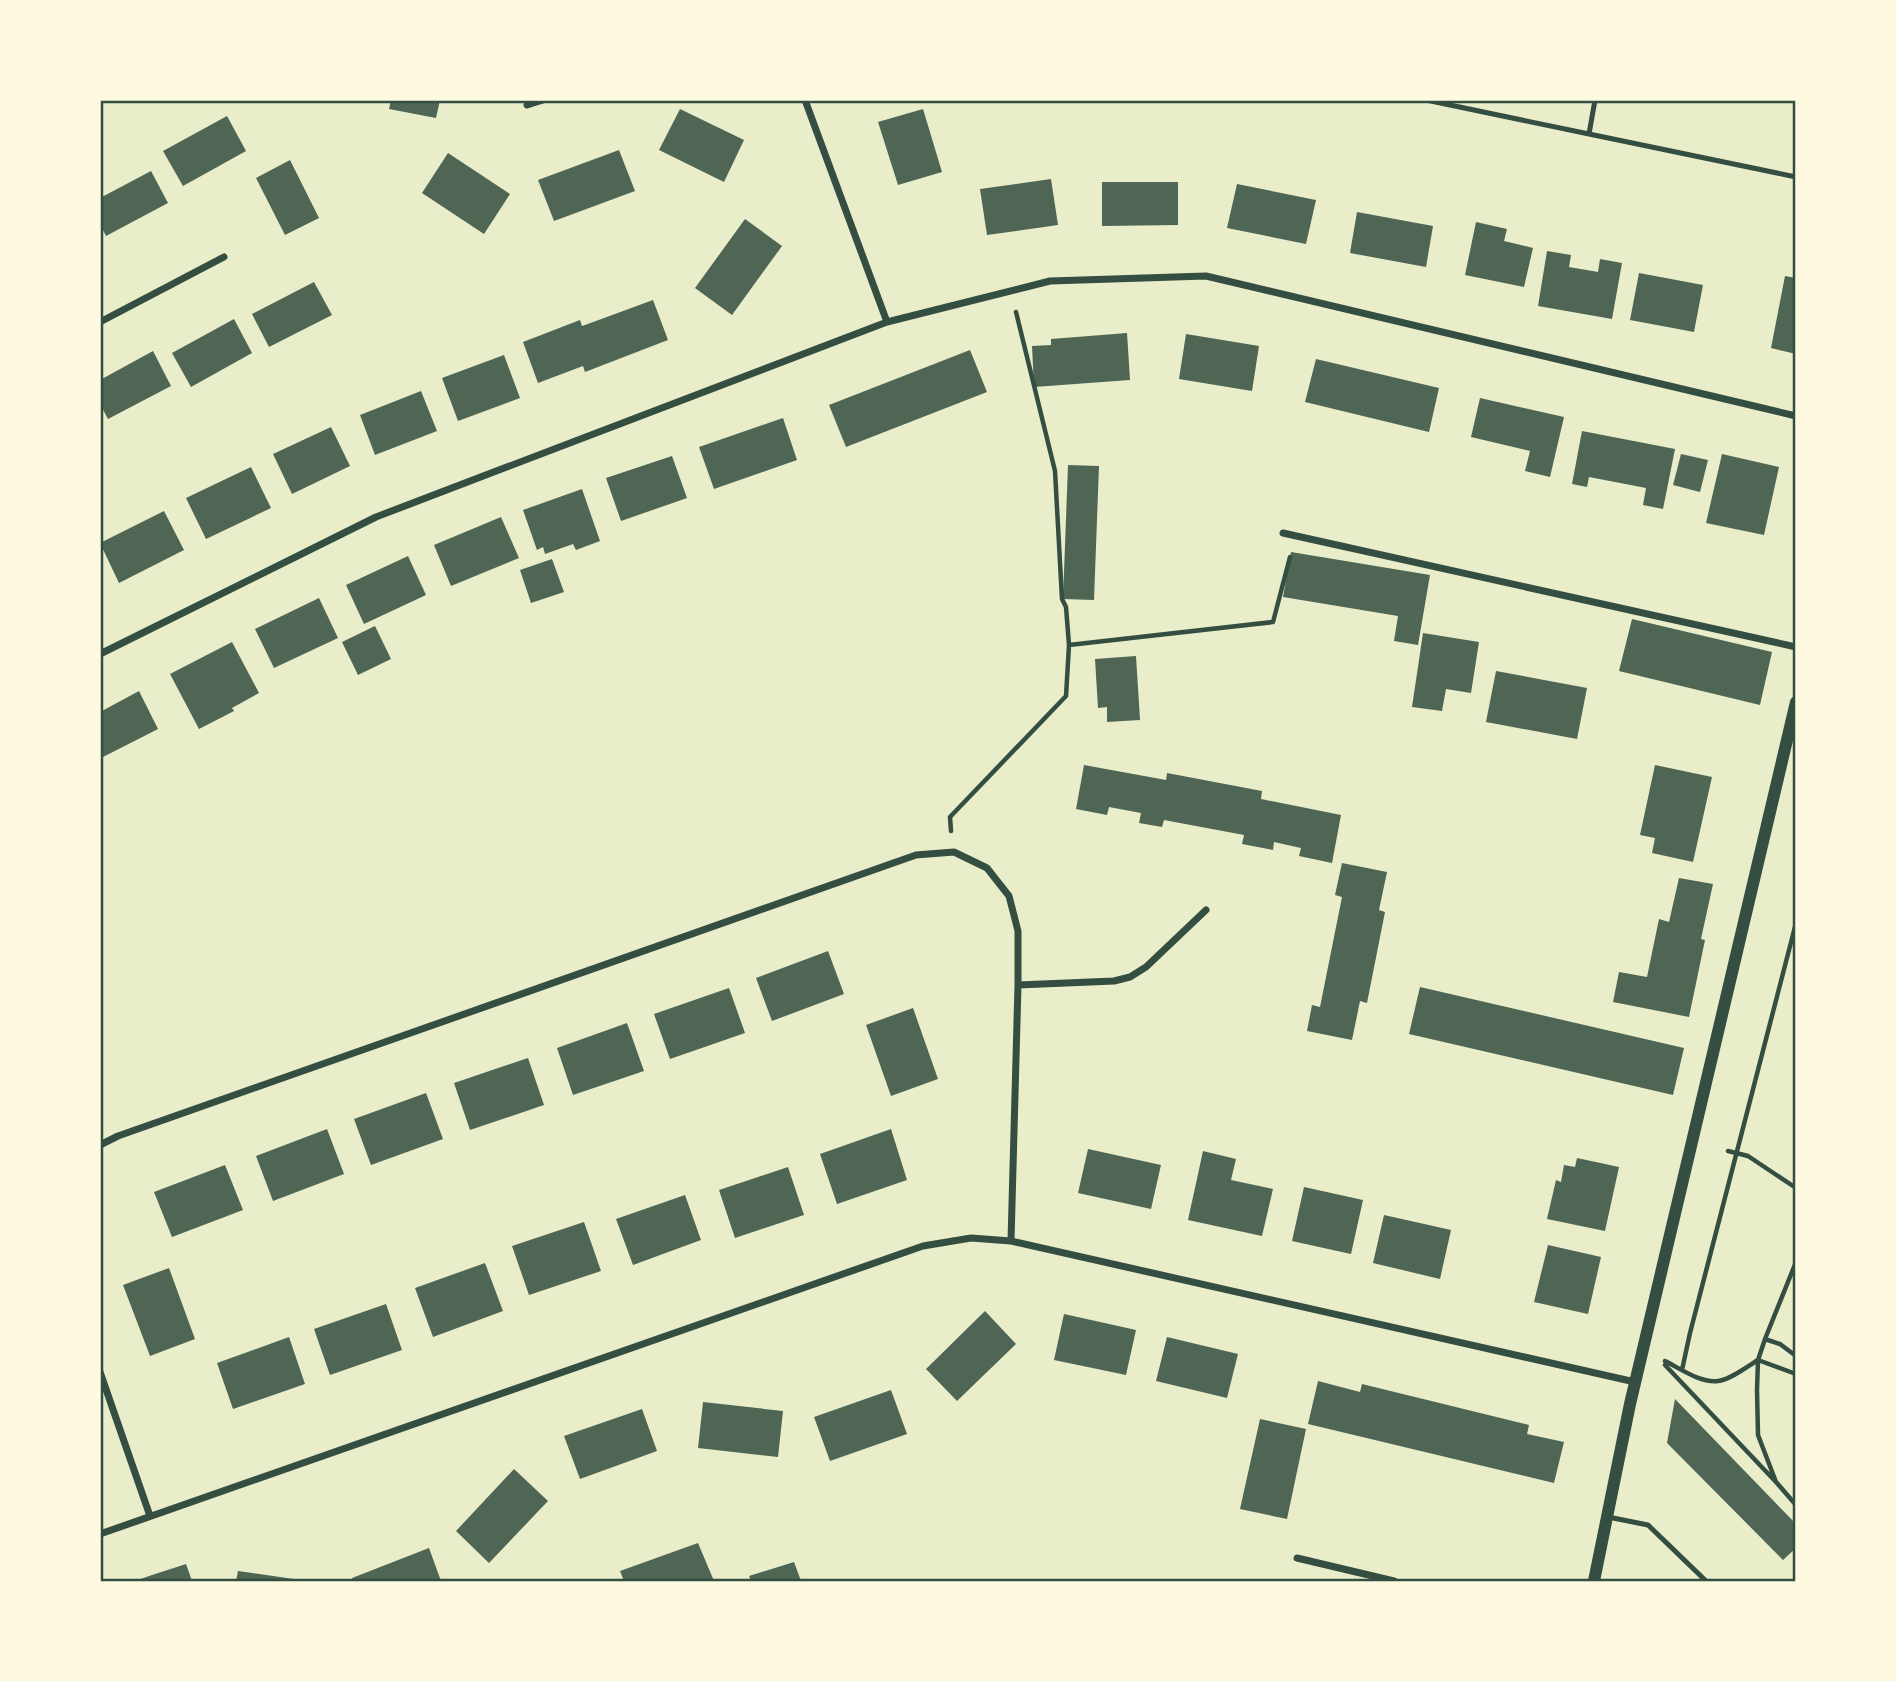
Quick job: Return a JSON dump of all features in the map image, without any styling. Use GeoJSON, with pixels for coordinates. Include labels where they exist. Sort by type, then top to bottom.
{"type":"FeatureCollection","features":[{"type":"Feature","properties":{"kind":"street"},"geometry":{"type":"LineString","coordinates":[[527,106],[542,100]]}},
{"type":"Feature","properties":{"kind":"street"},"geometry":{"type":"LineString","coordinates":[[805,100],[887,322]]}},
{"type":"Feature","properties":{"kind":"street"},"geometry":{"type":"LineString","coordinates":[[100,322],[224,257]]}},
{"type":"Feature","properties":{"kind":"street"},"geometry":{"type":"LineString","coordinates":[[100,654],[376,517],[887,322],[1050,281],[1206,276],[1796,415]]}},
{"type":"Feature","properties":{"kind":"street"},"geometry":{"type":"LineString","coordinates":[[1283,533],[1796,647]]}},
{"type":"Feature","properties":{"kind":"street"},"geometry":{"type":"LineString","coordinates":[[1594,1581],[1635,1382],[1796,702]]}},
{"type":"Feature","properties":{"kind":"street"},"geometry":{"type":"LineString","coordinates":[[100,1145],[916,855],[954,852],[987,868],[1009,896],[1018,931],[1011,1241]]}},
{"type":"Feature","properties":{"kind":"street"},"geometry":{"type":"LineString","coordinates":[[1018,985],[1114,981],[1130,977],[1146,967],[1206,910]]}},
{"type":"Feature","properties":{"kind":"street"},"geometry":{"type":"LineString","coordinates":[[100,1534],[923,1246],[971,1238],[1011,1241],[1635,1382]]}},
{"type":"Feature","properties":{"kind":"street"},"geometry":{"type":"LineString","coordinates":[[100,1372],[150,1516]]}},
{"type":"Feature","properties":{"kind":"street"},"geometry":{"type":"LineString","coordinates":[[1297,1558],[1394,1581]]}},
{"type":"Feature","properties":{"kind":"lane"},"geometry":{"type":"LineString","coordinates":[[1426,100],[1796,177]]}},
{"type":"Feature","properties":{"kind":"lane"},"geometry":{"type":"LineString","coordinates":[[1589,134],[1595,100]]}},
{"type":"Feature","properties":{"kind":"lane"},"geometry":{"type":"LineString","coordinates":[[1608,1517],[1648,1525],[1706,1581]]}},
{"type":"Feature","properties":{"kind":"path"},"geometry":{"type":"LineString","coordinates":[[954,852],[950,817],[1066,696],[1069,645],[1066,607],[1062,599],[1055,471],[1011,291]]}},
{"type":"Feature","properties":{"kind":"path"},"geometry":{"type":"LineString","coordinates":[[1069,645],[1273,622],[1296,536]]}},
{"type":"Feature","properties":{"kind":"path"},"geometry":{"type":"LineString","coordinates":[[1682,1370],[1796,923]]}},
{"type":"Feature","properties":{"kind":"path"},"geometry":{"type":"LineString","coordinates":[[1728,1151],[1748,1156],[1796,1188]]}},
{"type":"Feature","properties":{"kind":"path"},"geometry":{"type":"LineString","coordinates":[[1776,1482],[1758,1435],[1758,1360],[1796,1263]]}},
{"type":"Feature","properties":{"kind":"path"},"geometry":{"type":"LineString","coordinates":[[1796,1263],[1796,1271]]}},
{"type":"Feature","properties":{"kind":"path"},"geometry":{"type":"LineString","coordinates":[[1765,1339],[1780,1344],[1796,1356]]}},
{"type":"Feature","properties":{"kind":"path"},"geometry":{"type":"LineString","coordinates":[[1758,1360],[1718,1381],[1698,1378],[1658,1357],[1796,1505]]}},
{"type":"Feature","properties":{"kind":"path"},"geometry":{"type":"LineString","coordinates":[[1758,1360],[1796,1374]]}},
{"type":"Feature","properties":{"kind":"building"},"geometry":{"type":"Polygon","coordinates":[[[391,100],[440,100],[436,118],[389,109],[391,100]]]}},
{"type":"Feature","properties":{"kind":"building"},"geometry":{"type":"Polygon","coordinates":[[[680,109],[744,140],[724,182],[659,150],[680,109]]]}},
{"type":"Feature","properties":{"kind":"building"},"geometry":{"type":"Polygon","coordinates":[[[923,109],[942,172],[898,185],[878,122],[923,109]]]}},
{"type":"Feature","properties":{"kind":"building"},"geometry":{"type":"Polygon","coordinates":[[[227,116],[246,151],[183,186],[163,151],[227,116]]]}},
{"type":"Feature","properties":{"kind":"building"},"geometry":{"type":"Polygon","coordinates":[[[619,150],[635,191],[554,221],[538,180],[619,150]]]}},
{"type":"Feature","properties":{"kind":"building"},"geometry":{"type":"Polygon","coordinates":[[[448,153],[510,194],[484,234],[422,193],[448,153]]]}},
{"type":"Feature","properties":{"kind":"building"},"geometry":{"type":"Polygon","coordinates":[[[290,160],[319,218],[285,235],[256,178],[290,160]]]}},
{"type":"Feature","properties":{"kind":"building"},"geometry":{"type":"Polygon","coordinates":[[[151,171],[168,203],[106,236],[100,224],[100,198],[151,171]]]}},
{"type":"Feature","properties":{"kind":"building"},"geometry":{"type":"Polygon","coordinates":[[[1051,179],[1058,225],[987,235],[980,189],[1051,179]]]}},
{"type":"Feature","properties":{"kind":"building"},"geometry":{"type":"Polygon","coordinates":[[[1102,182],[1178,182],[1178,225],[1102,226],[1102,182]]]}},
{"type":"Feature","properties":{"kind":"building"},"geometry":{"type":"Polygon","coordinates":[[[1237,184],[1316,200],[1306,244],[1227,228],[1237,184]]]}},
{"type":"Feature","properties":{"kind":"building"},"geometry":{"type":"Polygon","coordinates":[[[1357,212],[1433,226],[1426,267],[1350,253],[1357,212]]]}},
{"type":"Feature","properties":{"kind":"building"},"geometry":{"type":"Polygon","coordinates":[[[745,219],[782,246],[732,315],[695,288],[745,219]]]}},
{"type":"Feature","properties":{"kind":"building"},"geometry":{"type":"Polygon","coordinates":[[[1476,222],[1507,229],[1504,241],[1533,248],[1524,287],[1465,275],[1476,222]]]}},
{"type":"Feature","properties":{"kind":"building"},"geometry":{"type":"Polygon","coordinates":[[[1547,251],[1571,255],[1569,267],[1598,272],[1600,259],[1622,263],[1612,319],[1538,306],[1547,251]]]}},
{"type":"Feature","properties":{"kind":"building"},"geometry":{"type":"Polygon","coordinates":[[[1639,273],[1703,285],[1694,332],[1630,320],[1639,273]]]}},
{"type":"Feature","properties":{"kind":"building"},"geometry":{"type":"Polygon","coordinates":[[[1785,276],[1796,278],[1796,354],[1771,348],[1785,276]]]}},
{"type":"Feature","properties":{"kind":"building"},"geometry":{"type":"Polygon","coordinates":[[[314,282],[332,315],[269,347],[252,314],[314,282]]]}},
{"type":"Feature","properties":{"kind":"building"},"geometry":{"type":"Polygon","coordinates":[[[653,300],[668,340],[585,372],[583,366],[538,383],[523,342],[580,320],[582,326],[653,300]]]}},
{"type":"Feature","properties":{"kind":"building"},"geometry":{"type":"Polygon","coordinates":[[[234,319],[252,353],[191,387],[172,353],[234,319]]]}},
{"type":"Feature","properties":{"kind":"building"},"geometry":{"type":"Polygon","coordinates":[[[1127,333],[1130,380],[1034,387],[1032,346],[1051,345],[1051,339],[1127,333]]]}},
{"type":"Feature","properties":{"kind":"building"},"geometry":{"type":"Polygon","coordinates":[[[1186,334],[1259,346],[1252,391],[1179,379],[1186,334]]]}},
{"type":"Feature","properties":{"kind":"building"},"geometry":{"type":"Polygon","coordinates":[[[970,350],[987,392],[846,447],[829,405],[970,350]]]}},
{"type":"Feature","properties":{"kind":"building"},"geometry":{"type":"Polygon","coordinates":[[[153,351],[171,386],[108,419],[100,404],[100,380],[153,351]]]}},
{"type":"Feature","properties":{"kind":"building"},"geometry":{"type":"Polygon","coordinates":[[[504,355],[520,398],[458,421],[442,378],[504,355]]]}},
{"type":"Feature","properties":{"kind":"building"},"geometry":{"type":"Polygon","coordinates":[[[1316,359],[1439,388],[1429,432],[1305,402],[1316,359]]]}},
{"type":"Feature","properties":{"kind":"building"},"geometry":{"type":"Polygon","coordinates":[[[421,391],[437,431],[375,455],[360,415],[421,391]]]}},
{"type":"Feature","properties":{"kind":"building"},"geometry":{"type":"Polygon","coordinates":[[[1480,398],[1564,417],[1550,477],[1525,471],[1530,451],[1471,437],[1480,398]]]}},
{"type":"Feature","properties":{"kind":"building"},"geometry":{"type":"Polygon","coordinates":[[[783,418],[797,460],[714,489],[699,447],[783,418]]]}},
{"type":"Feature","properties":{"kind":"building"},"geometry":{"type":"Polygon","coordinates":[[[331,427],[350,466],[292,494],[273,454],[331,427]]]}},
{"type":"Feature","properties":{"kind":"building"},"geometry":{"type":"Polygon","coordinates":[[[1582,431],[1675,449],[1663,509],[1643,505],[1646,488],[1589,477],[1587,487],[1572,484],[1582,431]]]}},
{"type":"Feature","properties":{"kind":"building"},"geometry":{"type":"Polygon","coordinates":[[[1681,454],[1708,460],[1700,492],[1673,485],[1681,454]]]}},
{"type":"Feature","properties":{"kind":"building"},"geometry":{"type":"Polygon","coordinates":[[[1722,454],[1779,467],[1764,535],[1706,523],[1722,454]]]}},
{"type":"Feature","properties":{"kind":"building"},"geometry":{"type":"Polygon","coordinates":[[[672,456],[687,498],[621,521],[606,478],[672,456]]]}},
{"type":"Feature","properties":{"kind":"building"},"geometry":{"type":"Polygon","coordinates":[[[1068,465],[1099,466],[1094,600],[1063,599],[1068,465]]]}},
{"type":"Feature","properties":{"kind":"building"},"geometry":{"type":"Polygon","coordinates":[[[251,467],[271,508],[206,539],[186,498],[251,467]]]}},
{"type":"Feature","properties":{"kind":"building"},"geometry":{"type":"Polygon","coordinates":[[[582,489],[600,541],[576,550],[573,544],[545,554],[543,547],[537,550],[523,510],[582,489]]]}},
{"type":"Feature","properties":{"kind":"building"},"geometry":{"type":"Polygon","coordinates":[[[164,511],[184,550],[119,583],[100,543],[164,511]]]}},
{"type":"Feature","properties":{"kind":"building"},"geometry":{"type":"Polygon","coordinates":[[[501,517],[519,558],[451,586],[434,545],[501,517]]]}},
{"type":"Feature","properties":{"kind":"building"},"geometry":{"type":"Polygon","coordinates":[[[1291,552],[1430,575],[1418,645],[1394,641],[1398,616],[1283,597],[1291,552]]]}},
{"type":"Feature","properties":{"kind":"building"},"geometry":{"type":"Polygon","coordinates":[[[408,556],[426,595],[364,624],[346,585],[408,556]]]}},
{"type":"Feature","properties":{"kind":"building"},"geometry":{"type":"Polygon","coordinates":[[[552,559],[564,592],[531,603],[520,570],[552,559]]]}},
{"type":"Feature","properties":{"kind":"building"},"geometry":{"type":"Polygon","coordinates":[[[319,598],[338,638],[274,668],[255,629],[319,598]]]}},
{"type":"Feature","properties":{"kind":"building"},"geometry":{"type":"Polygon","coordinates":[[[1632,619],[1772,652],[1760,705],[1619,671],[1632,619]]]}},
{"type":"Feature","properties":{"kind":"building"},"geometry":{"type":"Polygon","coordinates":[[[375,626],[391,659],[358,675],[342,642],[375,626]]]}},
{"type":"Feature","properties":{"kind":"building"},"geometry":{"type":"Polygon","coordinates":[[[1423,633],[1479,642],[1471,693],[1446,689],[1442,711],[1412,707],[1423,633]]]}},
{"type":"Feature","properties":{"kind":"building"},"geometry":{"type":"Polygon","coordinates":[[[232,642],[259,693],[232,708],[234,711],[199,729],[170,674],[232,642]]]}},
{"type":"Feature","properties":{"kind":"building"},"geometry":{"type":"Polygon","coordinates":[[[1136,656],[1140,720],[1107,722],[1107,707],[1098,708],[1095,659],[1136,656]]]}},
{"type":"Feature","properties":{"kind":"building"},"geometry":{"type":"Polygon","coordinates":[[[1496,671],[1587,688],[1577,739],[1486,722],[1496,671]]]}},
{"type":"Feature","properties":{"kind":"building"},"geometry":{"type":"Polygon","coordinates":[[[139,691],[158,729],[103,757],[100,750],[100,712],[139,691]]]}},
{"type":"Feature","properties":{"kind":"building"},"geometry":{"type":"Polygon","coordinates":[[[1084,765],[1166,780],[1167,773],[1262,791],[1261,799],[1341,815],[1332,863],[1299,856],[1301,848],[1274,842],[1273,850],[1242,844],[1244,835],[1164,820],[1162,827],[1139,823],[1141,813],[1109,807],[1107,815],[1076,809],[1084,765]]]}},
{"type":"Feature","properties":{"kind":"building"},"geometry":{"type":"Polygon","coordinates":[[[1655,765],[1712,777],[1693,862],[1652,853],[1655,838],[1640,835],[1655,765]]]}},
{"type":"Feature","properties":{"kind":"building"},"geometry":{"type":"Polygon","coordinates":[[[1342,863],[1387,872],[1379,910],[1385,912],[1367,1003],[1360,1001],[1352,1040],[1307,1031],[1312,1005],[1320,1007],[1342,897],[1335,895],[1342,863]]]}},
{"type":"Feature","properties":{"kind":"building"},"geometry":{"type":"Polygon","coordinates":[[[1679,878],[1713,884],[1689,1017],[1613,1002],[1619,972],[1647,977],[1659,919],[1669,922],[1679,878]]]}},
{"type":"Feature","properties":{"kind":"building"},"geometry":{"type":"Polygon","coordinates":[[[828,951],[844,994],[772,1021],[756,978],[828,951]]]}},
{"type":"Feature","properties":{"kind":"building"},"geometry":{"type":"Polygon","coordinates":[[[1420,987],[1684,1048],[1673,1095],[1409,1034],[1420,987]]]}},
{"type":"Feature","properties":{"kind":"building"},"geometry":{"type":"Polygon","coordinates":[[[729,988],[745,1033],[670,1059],[654,1014],[729,988]]]}},
{"type":"Feature","properties":{"kind":"building"},"geometry":{"type":"Polygon","coordinates":[[[913,1008],[938,1079],[891,1096],[866,1025],[913,1008]]]}},
{"type":"Feature","properties":{"kind":"building"},"geometry":{"type":"Polygon","coordinates":[[[627,1023],[644,1071],[573,1095],[557,1048],[627,1023]]]}},
{"type":"Feature","properties":{"kind":"building"},"geometry":{"type":"Polygon","coordinates":[[[528,1058],[544,1105],[470,1130],[454,1083],[528,1058]]]}},
{"type":"Feature","properties":{"kind":"building"},"geometry":{"type":"Polygon","coordinates":[[[426,1093],[443,1139],[371,1165],[354,1119],[426,1093]]]}},
{"type":"Feature","properties":{"kind":"building"},"geometry":{"type":"Polygon","coordinates":[[[327,1129],[344,1174],[273,1201],[256,1156],[327,1129]]]}},
{"type":"Feature","properties":{"kind":"building"},"geometry":{"type":"Polygon","coordinates":[[[891,1129],[907,1180],[837,1204],[820,1154],[891,1129]]]}},
{"type":"Feature","properties":{"kind":"building"},"geometry":{"type":"Polygon","coordinates":[[[1088,1149],[1161,1165],[1151,1209],[1078,1193],[1088,1149]]]}},
{"type":"Feature","properties":{"kind":"building"},"geometry":{"type":"Polygon","coordinates":[[[1203,1151],[1236,1159],[1231,1180],[1273,1189],[1262,1236],[1188,1220],[1203,1151]]]}},
{"type":"Feature","properties":{"kind":"building"},"geometry":{"type":"Polygon","coordinates":[[[1577,1158],[1619,1167],[1605,1231],[1547,1219],[1556,1180],[1561,1182],[1564,1165],[1575,1167],[1577,1158]]]}},
{"type":"Feature","properties":{"kind":"building"},"geometry":{"type":"Polygon","coordinates":[[[225,1165],[243,1210],[172,1237],[154,1192],[225,1165]]]}},
{"type":"Feature","properties":{"kind":"building"},"geometry":{"type":"Polygon","coordinates":[[[788,1167],[804,1215],[735,1238],[719,1190],[788,1167]]]}},
{"type":"Feature","properties":{"kind":"building"},"geometry":{"type":"Polygon","coordinates":[[[1304,1187],[1363,1200],[1351,1254],[1292,1241],[1304,1187]]]}},
{"type":"Feature","properties":{"kind":"building"},"geometry":{"type":"Polygon","coordinates":[[[685,1195],[701,1240],[633,1265],[616,1219],[685,1195]]]}},
{"type":"Feature","properties":{"kind":"building"},"geometry":{"type":"Polygon","coordinates":[[[1384,1215],[1451,1230],[1440,1279],[1373,1263],[1384,1215]]]}},
{"type":"Feature","properties":{"kind":"building"},"geometry":{"type":"Polygon","coordinates":[[[584,1222],[601,1271],[529,1295],[512,1246],[584,1222]]]}},
{"type":"Feature","properties":{"kind":"building"},"geometry":{"type":"Polygon","coordinates":[[[1548,1245],[1601,1257],[1588,1314],[1534,1302],[1548,1245]]]}},
{"type":"Feature","properties":{"kind":"building"},"geometry":{"type":"Polygon","coordinates":[[[485,1263],[503,1311],[433,1337],[415,1288],[485,1263]]]}},
{"type":"Feature","properties":{"kind":"building"},"geometry":{"type":"Polygon","coordinates":[[[169,1268],[195,1339],[150,1356],[123,1285],[169,1268]]]}},
{"type":"Feature","properties":{"kind":"building"},"geometry":{"type":"Polygon","coordinates":[[[386,1304],[402,1350],[330,1375],[314,1329],[386,1304]]]}},
{"type":"Feature","properties":{"kind":"building"},"geometry":{"type":"Polygon","coordinates":[[[985,1311],[1016,1344],[957,1401],[926,1369],[985,1311]]]}},
{"type":"Feature","properties":{"kind":"building"},"geometry":{"type":"Polygon","coordinates":[[[1064,1314],[1136,1330],[1126,1375],[1054,1360],[1064,1314]]]}},
{"type":"Feature","properties":{"kind":"building"},"geometry":{"type":"Polygon","coordinates":[[[289,1337],[305,1384],[233,1409],[217,1363],[289,1337]]]}},
{"type":"Feature","properties":{"kind":"building"},"geometry":{"type":"Polygon","coordinates":[[[1167,1337],[1238,1354],[1227,1398],[1156,1381],[1167,1337]]]}},
{"type":"Feature","properties":{"kind":"building"},"geometry":{"type":"Polygon","coordinates":[[[1318,1381],[1360,1392],[1362,1384],[1529,1425],[1527,1434],[1564,1442],[1554,1483],[1308,1424],[1318,1381]]]}},
{"type":"Feature","properties":{"kind":"building"},"geometry":{"type":"Polygon","coordinates":[[[891,1390],[907,1434],[830,1461],[814,1417],[891,1390]]]}},
{"type":"Feature","properties":{"kind":"building"},"geometry":{"type":"Polygon","coordinates":[[[1675,1399],[1796,1524],[1796,1548],[1783,1560],[1667,1443],[1675,1399]]]}},
{"type":"Feature","properties":{"kind":"building"},"geometry":{"type":"Polygon","coordinates":[[[703,1402],[783,1411],[778,1457],[698,1448],[703,1402]]]}},
{"type":"Feature","properties":{"kind":"building"},"geometry":{"type":"Polygon","coordinates":[[[642,1409],[657,1451],[580,1479],[564,1436],[642,1409]]]}},
{"type":"Feature","properties":{"kind":"building"},"geometry":{"type":"Polygon","coordinates":[[[1260,1419],[1306,1429],[1287,1519],[1240,1509],[1260,1419]]]}},
{"type":"Feature","properties":{"kind":"building"},"geometry":{"type":"Polygon","coordinates":[[[514,1469],[548,1501],[489,1563],[456,1531],[514,1469]]]}},
{"type":"Feature","properties":{"kind":"building"},"geometry":{"type":"Polygon","coordinates":[[[698,1543],[714,1581],[624,1581],[620,1571],[698,1543]]]}},
{"type":"Feature","properties":{"kind":"building"},"geometry":{"type":"Polygon","coordinates":[[[429,1548],[441,1581],[353,1581],[352,1578],[429,1548]]]}},
{"type":"Feature","properties":{"kind":"building"},"geometry":{"type":"Polygon","coordinates":[[[794,1562],[801,1581],[751,1581],[749,1576],[794,1562]]]}},
{"type":"Feature","properties":{"kind":"building"},"geometry":{"type":"Polygon","coordinates":[[[186,1564],[192,1581],[135,1581],[149,1576],[186,1564]]]}},
{"type":"Feature","properties":{"kind":"building"},"geometry":{"type":"Polygon","coordinates":[[[238,1571],[301,1580],[236,1581],[238,1571]]]}}]}
